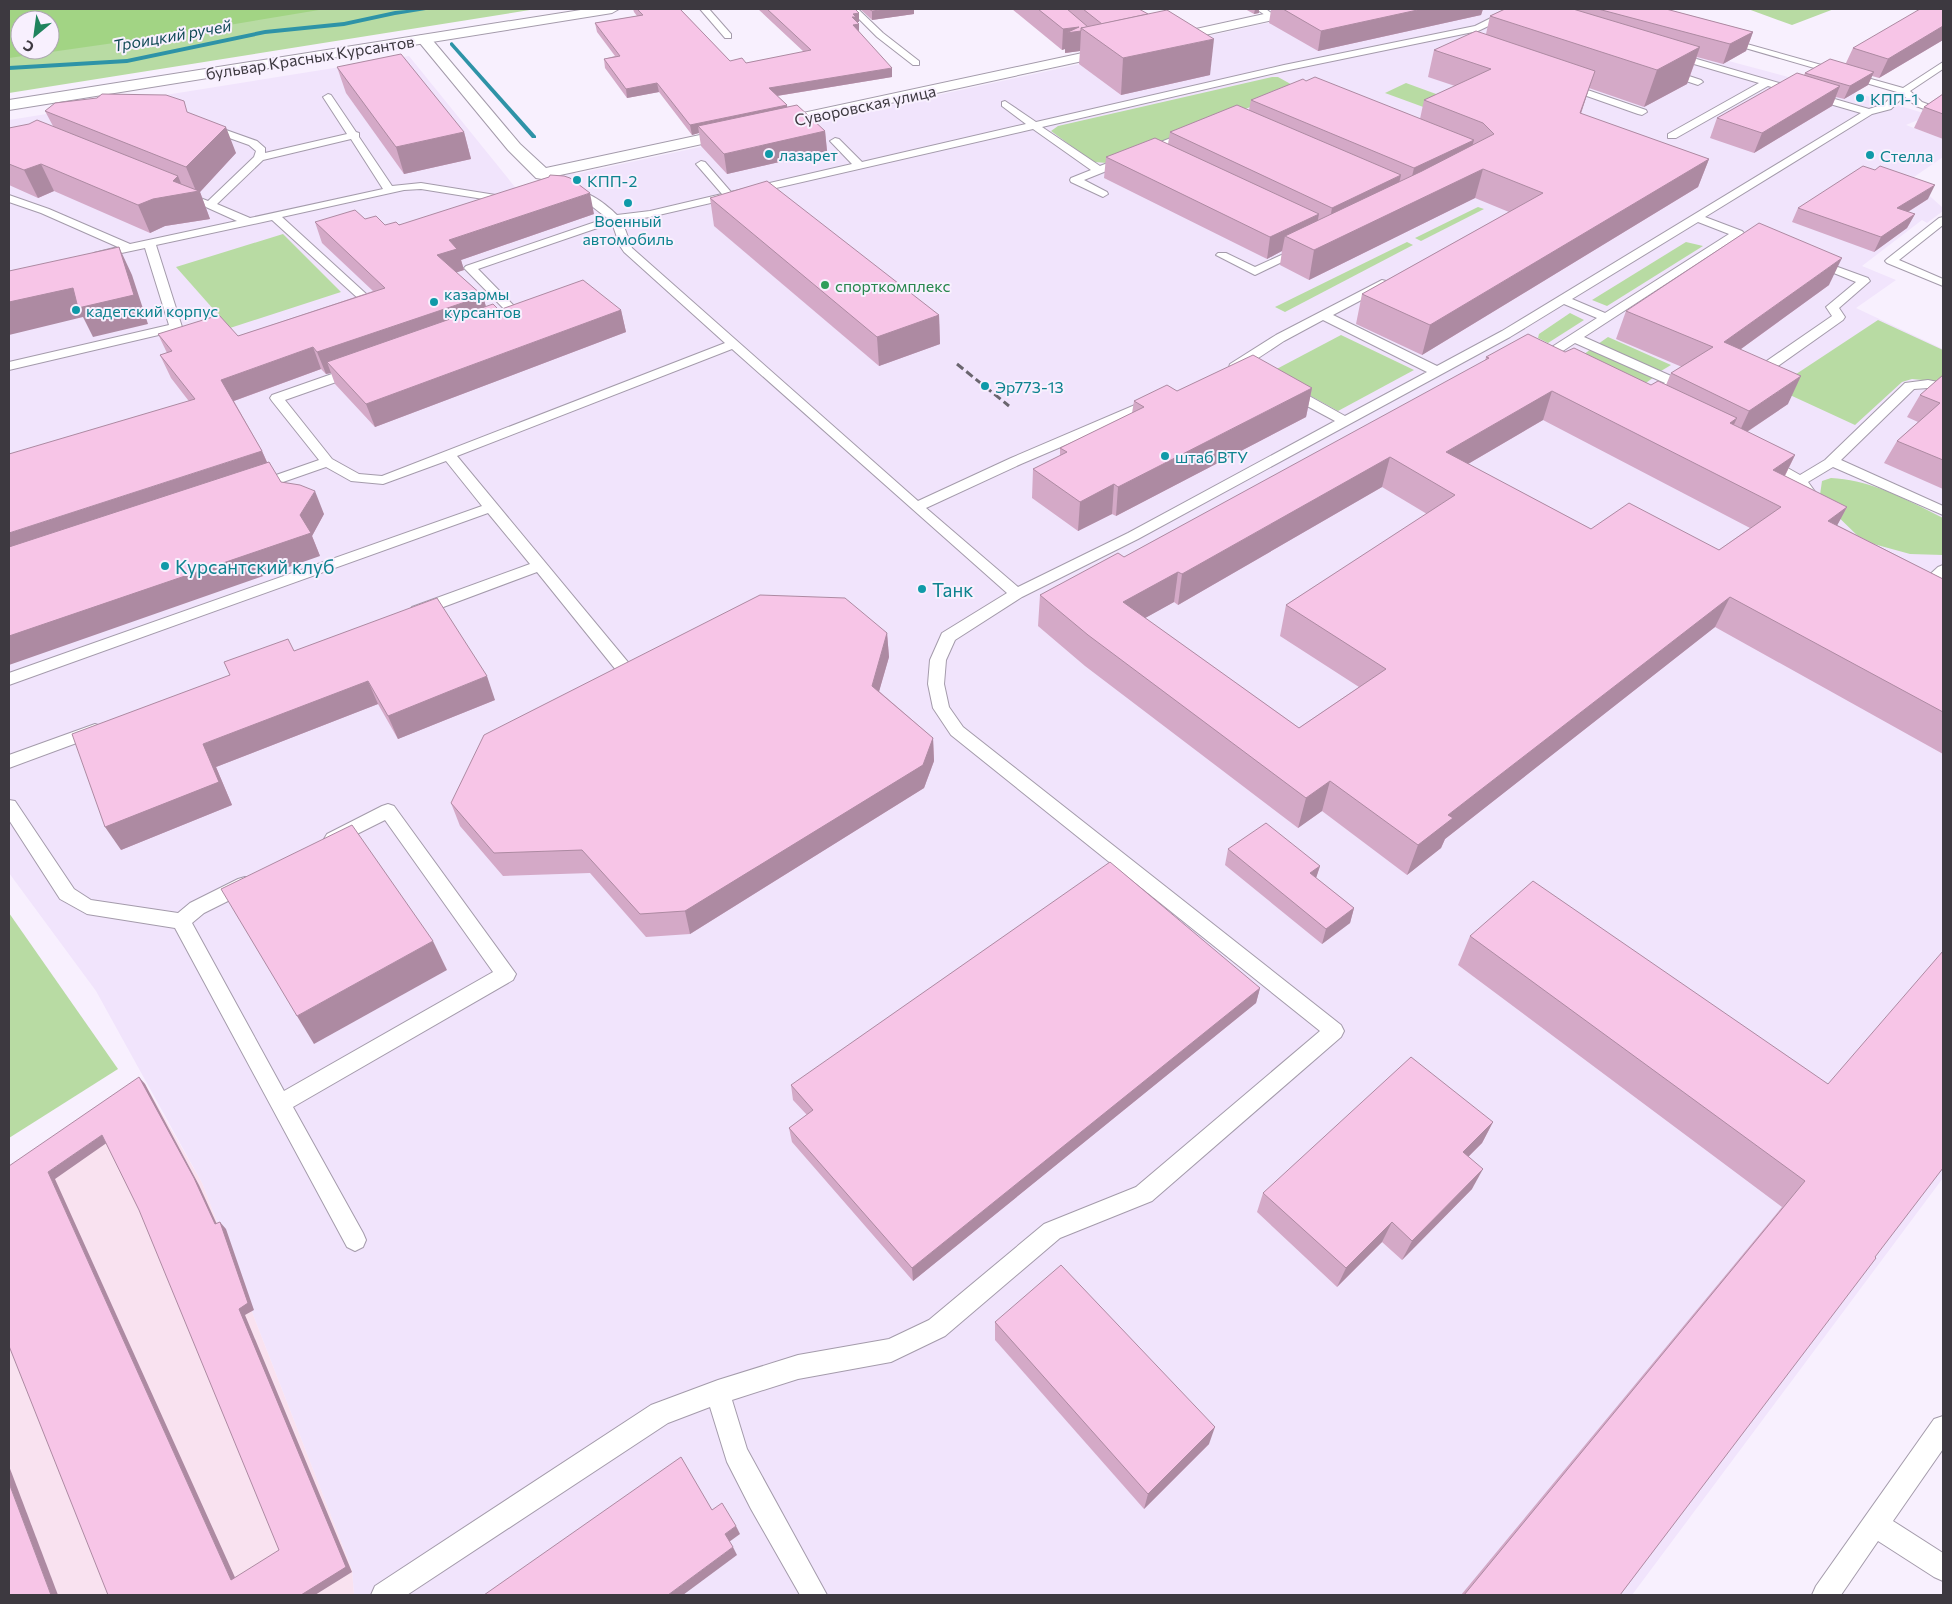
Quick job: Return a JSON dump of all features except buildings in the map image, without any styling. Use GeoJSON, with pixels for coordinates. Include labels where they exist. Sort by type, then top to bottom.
{"type":"FeatureCollection","features":[{"type":"Feature","properties":{"kind":"street","name":"бульвар Красных Курсантов"},"geometry":{"type":"LineString","coordinates":[[9,105],[612,9]]}},
{"type":"Feature","properties":{"kind":"street"},"geometry":{"type":"LineString","coordinates":[[1150,42],[1266,12],[1305,9]]}},
{"type":"Feature","properties":{"kind":"street","name":"Суворовская улица"},"geometry":{"type":"LineString","coordinates":[[424,39],[514,147],[542,174],[1098,49],[1132,47]]}},
{"type":"Feature","properties":{"kind":"lane"},"geometry":{"type":"LineString","coordinates":[[704,9],[728,36]]}},
{"type":"Feature","properties":{"kind":"lane"},"geometry":{"type":"LineString","coordinates":[[853,9],[880,35],[916,63]]}},
{"type":"Feature","properties":{"kind":"lane"},"geometry":{"type":"LineString","coordinates":[[1478,28],[1494,20],[1524,16]]}},
{"type":"Feature","properties":{"kind":"lane"},"geometry":{"type":"LineString","coordinates":[[488,324],[516,314],[470,268],[614,219],[650,214],[1274,71],[1478,28],[1498,29]]}},
{"type":"Feature","properties":{"kind":"lane"},"geometry":{"type":"LineString","coordinates":[[1429,38],[1448,45]]}},
{"type":"Feature","properties":{"kind":"lane"},"geometry":{"type":"LineString","coordinates":[[1720,40],[1836,67],[1904,91],[1919,104],[1943,113]]}},
{"type":"Feature","properties":{"kind":"lane"},"geometry":{"type":"LineString","coordinates":[[1666,53],[1869,112]]}},
{"type":"Feature","properties":{"kind":"lane"},"geometry":{"type":"LineString","coordinates":[[1683,76],[1702,63]]}},
{"type":"Feature","properties":{"kind":"lane"},"geometry":{"type":"LineString","coordinates":[[384,1595],[660,1414],[718,1392],[798,1367],[891,1350],[937,1328],[1052,1230],[1144,1194],[1334,1031],[957,730],[941,708],[936,684],[938,660],[948,638],[1017,594],[1134,536],[1506,334],[1869,112],[1882,110],[1904,91],[1943,66]]}},
{"type":"Feature","properties":{"kind":"lane"},"geometry":{"type":"LineString","coordinates":[[1654,67],[1698,82]]}},
{"type":"Feature","properties":{"kind":"lane"},"geometry":{"type":"LineString","coordinates":[[1274,71],[1290,79]]}},
{"type":"Feature","properties":{"kind":"lane"},"geometry":{"type":"LineString","coordinates":[[1672,136],[1768,82]]}},
{"type":"Feature","properties":{"kind":"lane"},"geometry":{"type":"LineString","coordinates":[[1559,84],[1642,112]]}},
{"type":"Feature","properties":{"kind":"lane"},"geometry":{"type":"LineString","coordinates":[[328,97],[390,190]]}},
{"type":"Feature","properties":{"kind":"lane"},"geometry":{"type":"LineString","coordinates":[[1005,104],[1087,164],[1099,170]]}},
{"type":"Feature","properties":{"kind":"lane"},"geometry":{"type":"LineString","coordinates":[[198,123],[253,143],[261,150],[259,158]]}},
{"type":"Feature","properties":{"kind":"lane"},"geometry":{"type":"LineString","coordinates":[[1103,194],[1075,180],[1099,170],[1155,153],[1196,132]]}},
{"type":"Feature","properties":{"kind":"lane"},"geometry":{"type":"LineString","coordinates":[[210,205],[259,158],[355,135]]}},
{"type":"Feature","properties":{"kind":"lane"},"geometry":{"type":"LineString","coordinates":[[835,141],[859,166]]}},
{"type":"Feature","properties":{"kind":"lane"},"geometry":{"type":"LineString","coordinates":[[702,164],[729,196]]}},
{"type":"Feature","properties":{"kind":"lane"},"geometry":{"type":"LineString","coordinates":[[83,258],[390,190],[421,186],[502,200],[521,199]]}},
{"type":"Feature","properties":{"kind":"lane"},"geometry":{"type":"LineString","coordinates":[[556,190],[571,192],[589,200],[614,219],[622,232],[624,245],[628,250],[891,485],[918,506],[1017,594]]}},
{"type":"Feature","properties":{"kind":"lane"},"geometry":{"type":"LineString","coordinates":[[175,191],[248,222]]}},
{"type":"Feature","properties":{"kind":"lane"},"geometry":{"type":"LineString","coordinates":[[9,198],[46,211],[129,248]]}},
{"type":"Feature","properties":{"kind":"lane"},"geometry":{"type":"LineString","coordinates":[[274,216],[369,302],[341,311]]}},
{"type":"Feature","properties":{"kind":"lane"},"geometry":{"type":"LineString","coordinates":[[1696,217],[1754,239]]}},
{"type":"Feature","properties":{"kind":"lane"},"geometry":{"type":"LineString","coordinates":[[1943,220],[1891,261],[1943,283]]}},
{"type":"Feature","properties":{"kind":"lane"},"geometry":{"type":"LineString","coordinates":[[1566,364],[1544,353],[1575,338],[1738,233]]}},
{"type":"Feature","properties":{"kind":"lane"},"geometry":{"type":"LineString","coordinates":[[9,366],[176,327],[150,244]]}},
{"type":"Feature","properties":{"kind":"lane"},"geometry":{"type":"LineString","coordinates":[[1222,255],[1255,271],[1312,244]]}},
{"type":"Feature","properties":{"kind":"lane"},"geometry":{"type":"LineString","coordinates":[[1763,370],[1839,317],[1832,307],[1864,281],[1800,256]]}},
{"type":"Feature","properties":{"kind":"lane"},"geometry":{"type":"LineString","coordinates":[[1224,372],[1246,366],[1280,338],[1392,278]]}},
{"type":"Feature","properties":{"kind":"lane"},"geometry":{"type":"LineString","coordinates":[[1563,299],[1606,318]]}},
{"type":"Feature","properties":{"kind":"lane"},"geometry":{"type":"LineString","coordinates":[[1322,315],[1436,371]]}},
{"type":"Feature","properties":{"kind":"lane"},"geometry":{"type":"LineString","coordinates":[[1506,334],[1523,342]]}},
{"type":"Feature","properties":{"kind":"lane"},"geometry":{"type":"LineString","coordinates":[[1575,338],[1675,383],[1652,397]]}},
{"type":"Feature","properties":{"kind":"lane"},"geometry":{"type":"LineString","coordinates":[[369,366],[277,398],[328,462],[356,478],[384,480],[734,344]]}},
{"type":"Feature","properties":{"kind":"lane"},"geometry":{"type":"LineString","coordinates":[[1276,383],[1344,421]]}},
{"type":"Feature","properties":{"kind":"lane"},"geometry":{"type":"LineString","coordinates":[[1800,481],[1832,461],[1910,386],[1928,384],[1943,387]]}},
{"type":"Feature","properties":{"kind":"lane"},"geometry":{"type":"LineString","coordinates":[[918,506],[1016,461],[1169,395]]}},
{"type":"Feature","properties":{"kind":"lane"},"geometry":{"type":"LineString","coordinates":[[449,456],[626,671]]}},
{"type":"Feature","properties":{"kind":"lane"},"geometry":{"type":"LineString","coordinates":[[1756,457],[1800,481],[1827,516]]}},
{"type":"Feature","properties":{"kind":"lane"},"geometry":{"type":"LineString","coordinates":[[1832,461],[1943,511]]}},
{"type":"Feature","properties":{"kind":"lane"},"geometry":{"type":"LineString","coordinates":[[243,490],[328,462]]}},
{"type":"Feature","properties":{"kind":"lane"},"geometry":{"type":"LineString","coordinates":[[9,679],[492,508]]}},
{"type":"Feature","properties":{"kind":"lane"},"geometry":{"type":"LineString","coordinates":[[403,616],[540,566]]}},
{"type":"Feature","properties":{"kind":"lane"},"geometry":{"type":"LineString","coordinates":[[1915,571],[1938,574]]}},
{"type":"Feature","properties":{"kind":"lane"},"geometry":{"type":"LineString","coordinates":[[1914,596],[1938,574]]}},
{"type":"Feature","properties":{"kind":"lane"},"geometry":{"type":"LineString","coordinates":[[9,762],[110,725]]}},
{"type":"Feature","properties":{"kind":"lane"},"geometry":{"type":"LineString","coordinates":[[9,806],[67,894],[87,907],[181,921],[197,908],[258,877]]}},
{"type":"Feature","properties":{"kind":"lane"},"geometry":{"type":"LineString","coordinates":[[280,1104],[506,974],[388,811],[319,846]]}},
{"type":"Feature","properties":{"kind":"lane"},"geometry":{"type":"LineString","coordinates":[[181,921],[355,1240]]}},
{"type":"Feature","properties":{"kind":"lane"},"geometry":{"type":"LineString","coordinates":[[718,1392],[736,1453],[760,1500],[814,1595]]}},
{"type":"Feature","properties":{"kind":"lane"},"geometry":{"type":"LineString","coordinates":[[1825,1595],[1943,1428]]}},
{"type":"Feature","properties":{"kind":"lane"},"geometry":{"type":"LineString","coordinates":[[1875,1524],[1943,1568]]}},
{"type":"Feature","properties":{"kind":"shaded area"},"geometry":{"type":"Polygon","coordinates":[[[1332,9],[1535,9],[1792,78],[1847,90],[1930,115],[1906,125],[1943,139],[1943,157],[1911,179],[1943,208],[1943,211],[1927,223],[1922,220],[1862,266],[1896,280],[1856,308],[1943,349],[1943,1178],[1632,1595],[354,1595],[352,1570],[202,1183],[96,991],[9,873],[9,120],[409,56],[519,192],[573,172],[576,174],[1332,9]]]}},
{"type":"Feature","properties":{"kind":"shaded area"},"geometry":{"type":"Polygon","coordinates":[[[144,1082],[202,1183],[352,1570],[354,1595],[9,1595],[9,1174],[144,1082]]]}},
{"type":"Feature","properties":{"kind":"green space"},"geometry":{"type":"Polygon","coordinates":[[[9,9],[536,9],[9,93],[9,9]]]}},
{"type":"Feature","properties":{"kind":"green space"},"geometry":{"type":"Polygon","coordinates":[[[9,9],[325,9],[60,51],[60,10],[10,10],[10,58],[9,9]]]}},
{"type":"Feature","properties":{"kind":"green space"},"geometry":{"type":"Polygon","coordinates":[[[1748,9],[1834,9],[1792,25],[1748,9]]]}},
{"type":"Feature","properties":{"kind":"green space"},"geometry":{"type":"Polygon","coordinates":[[[1278,77],[1296,87],[1291,91],[1108,163],[1093,162],[1051,131],[1058,126],[1278,77]]]}},
{"type":"Feature","properties":{"kind":"green space"},"geometry":{"type":"Polygon","coordinates":[[[1406,83],[1458,102],[1437,112],[1385,93],[1406,83]]]}},
{"type":"Feature","properties":{"kind":"green space"},"geometry":{"type":"Polygon","coordinates":[[[1478,207],[1484,209],[1421,241],[1415,238],[1478,207]]]}},
{"type":"Feature","properties":{"kind":"green space"},"geometry":{"type":"Polygon","coordinates":[[[283,234],[341,292],[230,328],[176,267],[283,234]]]}},
{"type":"Feature","properties":{"kind":"green space"},"geometry":{"type":"Polygon","coordinates":[[[1407,242],[1413,245],[1285,312],[1275,307],[1407,242]]]}},
{"type":"Feature","properties":{"kind":"green space"},"geometry":{"type":"Polygon","coordinates":[[[1686,242],[1703,246],[1607,306],[1592,300],[1686,242]]]}},
{"type":"Feature","properties":{"kind":"green space"},"geometry":{"type":"Polygon","coordinates":[[[1570,313],[1584,320],[1548,343],[1538,338],[1539,334],[1570,313]]]}},
{"type":"Feature","properties":{"kind":"green space"},"geometry":{"type":"Polygon","coordinates":[[[1878,320],[1943,350],[1943,382],[1912,379],[1902,382],[1855,425],[1775,388],[1878,320]]]}},
{"type":"Feature","properties":{"kind":"green space"},"geometry":{"type":"Polygon","coordinates":[[[1341,335],[1414,370],[1338,411],[1269,373],[1341,335]]]}},
{"type":"Feature","properties":{"kind":"green space"},"geometry":{"type":"Polygon","coordinates":[[[1608,337],[1671,365],[1661,371],[1598,344],[1608,337]]]}},
{"type":"Feature","properties":{"kind":"green space"},"geometry":{"type":"Polygon","coordinates":[[[1591,349],[1654,377],[1639,388],[1579,358],[1591,349]]]}},
{"type":"Feature","properties":{"kind":"green space"},"geometry":{"type":"Polygon","coordinates":[[[1831,478],[1861,483],[1889,492],[1943,518],[1943,555],[1910,554],[1862,540],[1825,504],[1820,495],[1822,481],[1831,478]]]}},
{"type":"Feature","properties":{"kind":"green space"},"geometry":{"type":"Polygon","coordinates":[[[9,913],[118,1069],[9,1138],[9,913]]]}},
{"type":"Feature","properties":{"kind":"waterway","name":"Троицкий ручей"},"geometry":{"type":"LineString","coordinates":[[9,68],[127,61],[265,32],[344,24],[395,13],[429,9]]}},
{"type":"Feature","properties":{"kind":"waterway"},"geometry":{"type":"LineString","coordinates":[[452,44],[534,137]]}},
{"type":"Feature","properties":{"kind":"railway"},"geometry":{"type":"LineString","coordinates":[[957,364],[1009,406]]}},
{"type":"Feature","properties":{"kind":"place","name":"КПП-1"},"geometry":{"type":"Point","coordinates":[1860,98]}},
{"type":"Feature","properties":{"kind":"place","name":"лазарет"},"geometry":{"type":"Point","coordinates":[769,154]}},
{"type":"Feature","properties":{"kind":"place","name":"Стелла"},"geometry":{"type":"Point","coordinates":[1870,155]}},
{"type":"Feature","properties":{"kind":"place","name":"КПП-2"},"geometry":{"type":"Point","coordinates":[577,180]}},
{"type":"Feature","properties":{"kind":"place","name":"Военный автомобиль"},"geometry":{"type":"Point","coordinates":[628,203]}},
{"type":"Feature","properties":{"kind":"place","name":"спорткомплекс"},"geometry":{"type":"Point","coordinates":[825,285]}},
{"type":"Feature","properties":{"kind":"place","name":"казармы курсантов"},"geometry":{"type":"Point","coordinates":[434,302]}},
{"type":"Feature","properties":{"kind":"place","name":"кадетский корпус"},"geometry":{"type":"Point","coordinates":[76,310]}},
{"type":"Feature","properties":{"kind":"place","name":"Эр773-13"},"geometry":{"type":"Point","coordinates":[985,386]}},
{"type":"Feature","properties":{"kind":"place","name":"штаб ВТУ"},"geometry":{"type":"Point","coordinates":[1165,456]}},
{"type":"Feature","properties":{"kind":"place","name":"Курсантский клуб"},"geometry":{"type":"Point","coordinates":[165,566]}},
{"type":"Feature","properties":{"kind":"place","name":"Танк"},"geometry":{"type":"Point","coordinates":[922,589]}}]}
